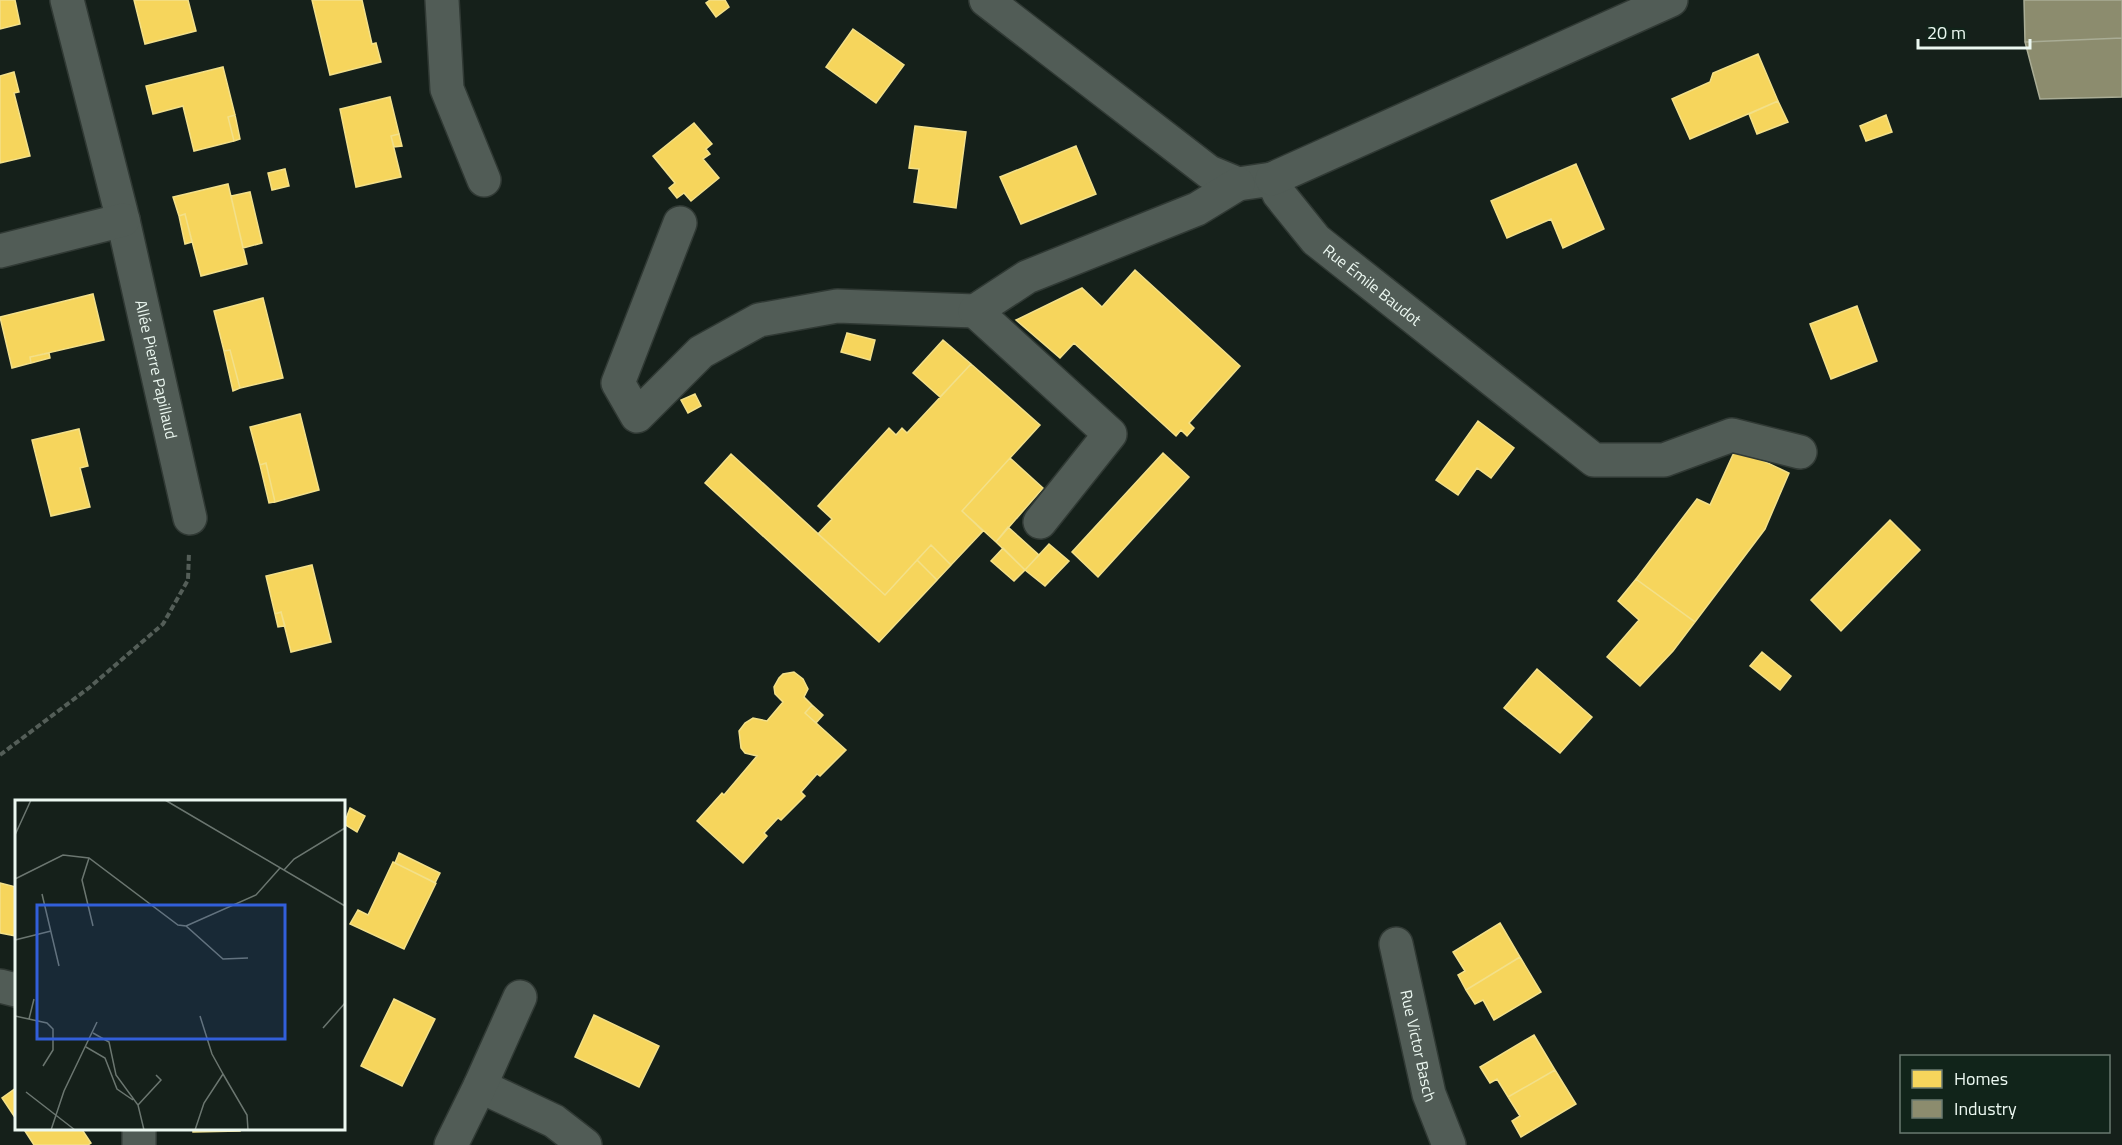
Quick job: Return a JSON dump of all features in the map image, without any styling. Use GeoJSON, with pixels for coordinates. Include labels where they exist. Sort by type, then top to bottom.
{"type":"FeatureCollection","features":[{"type":"Feature","properties":{"kind":"street","name":"Allée Pierre Papillaud"},"geometry":{"type":"LineString","coordinates":[[67,0],[123,220],[190,518]]}},
{"type":"Feature","properties":{"kind":"street"},"geometry":{"type":"LineString","coordinates":[[442,0],[447,89],[484,180]]}},
{"type":"Feature","properties":{"kind":"street"},"geometry":{"type":"LineString","coordinates":[[986,0],[1209,172],[1238,184]]}},
{"type":"Feature","properties":{"kind":"street"},"geometry":{"type":"LineString","coordinates":[[680,222],[618,383],[637,416],[701,352],[759,320],[837,306],[975,311],[1027,277],[1197,209],[1238,184],[1272,179],[1671,0]]}},
{"type":"Feature","properties":{"kind":"street","name":"Rue Émile Baudot"},"geometry":{"type":"LineString","coordinates":[[1272,179],[1279,194],[1316,240],[1594,460],[1664,460],[1732,435],[1800,452]]}},
{"type":"Feature","properties":{"kind":"street"},"geometry":{"type":"LineString","coordinates":[[0,251],[123,220]]}},
{"type":"Feature","properties":{"kind":"street"},"geometry":{"type":"LineString","coordinates":[[975,311],[1110,434],[1040,522]]}},
{"type":"Feature","properties":{"kind":"street","name":"Rue Victor Basch"},"geometry":{"type":"LineString","coordinates":[[1396,944],[1429,1094],[1449,1145]]}},
{"type":"Feature","properties":{"kind":"street"},"geometry":{"type":"LineString","coordinates":[[0,986],[15,990]]}},
{"type":"Feature","properties":{"kind":"street"},"geometry":{"type":"LineString","coordinates":[[451,1145],[520,997]]}},
{"type":"Feature","properties":{"kind":"street"},"geometry":{"type":"LineString","coordinates":[[480,1086],[554,1120],[585,1145]]}},
{"type":"Feature","properties":{"kind":"path"},"geometry":{"type":"LineString","coordinates":[[0,754],[90,687],[163,624],[188,580],[190,518]]}},
{"type":"Feature","properties":{"kind":"building: Homes"},"geometry":{"type":"Polygon","coordinates":[[[0,0],[15,0],[20,24],[0,29],[0,0]]]}},
{"type":"Feature","properties":{"kind":"building: Homes"},"geometry":{"type":"Polygon","coordinates":[[[134,0],[188,0],[196,31],[145,44],[134,0]]]}},
{"type":"Feature","properties":{"kind":"building: Homes"},"geometry":{"type":"Polygon","coordinates":[[[312,0],[362,0],[372,44],[376,43],[381,62],[330,75],[312,0]]]}},
{"type":"Feature","properties":{"kind":"building: Homes"},"geometry":{"type":"Polygon","coordinates":[[[710,0],[725,0],[729,7],[716,17],[706,3],[710,0]]]}},
{"type":"Feature","properties":{"kind":"building: Homes"},"geometry":{"type":"Polygon","coordinates":[[[853,29],[904,65],[876,103],[826,67],[853,29]]]}},
{"type":"Feature","properties":{"kind":"building: Homes"},"geometry":{"type":"Polygon","coordinates":[[[1758,54],[1778,101],[1690,139],[1672,99],[1710,82],[1713,73],[1758,54]]]}},
{"type":"Feature","properties":{"kind":"building: Homes"},"geometry":{"type":"Polygon","coordinates":[[[223,67],[235,115],[228,117],[234,141],[194,151],[183,106],[153,114],[146,86],[223,67]]]}},
{"type":"Feature","properties":{"kind":"building: Homes"},"geometry":{"type":"Polygon","coordinates":[[[14,72],[19,92],[14,93],[30,156],[0,163],[0,76],[14,72]]]}},
{"type":"Feature","properties":{"kind":"building: Homes"},"geometry":{"type":"Polygon","coordinates":[[[390,97],[399,134],[391,136],[401,177],[356,187],[340,109],[390,97]]]}},
{"type":"Feature","properties":{"kind":"building: Homes"},"geometry":{"type":"Polygon","coordinates":[[[1778,101],[1788,122],[1757,134],[1749,114],[1778,101]]]}},
{"type":"Feature","properties":{"kind":"building: Homes"},"geometry":{"type":"Polygon","coordinates":[[[235,115],[240,139],[234,141],[228,117],[235,115]]]}},
{"type":"Feature","properties":{"kind":"building: Homes"},"geometry":{"type":"Polygon","coordinates":[[[1886,115],[1892,132],[1866,141],[1860,126],[1886,115]]]}},
{"type":"Feature","properties":{"kind":"building: Homes"},"geometry":{"type":"Polygon","coordinates":[[[694,123],[712,144],[706,149],[710,154],[703,159],[719,178],[691,201],[684,193],[677,198],[669,188],[675,183],[653,156],[694,123]]]}},
{"type":"Feature","properties":{"kind":"building: Homes"},"geometry":{"type":"Polygon","coordinates":[[[915,126],[966,132],[956,208],[914,202],[919,169],[909,168],[915,126]]]}},
{"type":"Feature","properties":{"kind":"building: Homes"},"geometry":{"type":"Polygon","coordinates":[[[399,134],[402,146],[394,147],[391,136],[399,134]]]}},
{"type":"Feature","properties":{"kind":"building: Homes"},"geometry":{"type":"Polygon","coordinates":[[[1076,146],[1096,194],[1021,224],[1000,177],[1076,146]]]}},
{"type":"Feature","properties":{"kind":"building: Homes"},"geometry":{"type":"Polygon","coordinates":[[[1576,164],[1604,229],[1563,248],[1551,219],[1507,238],[1491,201],[1576,164]]]}},
{"type":"Feature","properties":{"kind":"building: Homes"},"geometry":{"type":"Polygon","coordinates":[[[285,169],[289,186],[272,190],[268,173],[285,169]]]}},
{"type":"Feature","properties":{"kind":"building: Homes"},"geometry":{"type":"Polygon","coordinates":[[[228,184],[247,264],[201,276],[185,214],[179,216],[173,197],[228,184]]]}},
{"type":"Feature","properties":{"kind":"building: Homes"},"geometry":{"type":"Polygon","coordinates":[[[250,192],[262,243],[243,248],[231,196],[250,192]]]}},
{"type":"Feature","properties":{"kind":"building: Homes"},"geometry":{"type":"Polygon","coordinates":[[[185,214],[192,242],[185,244],[179,216],[185,214]]]}},
{"type":"Feature","properties":{"kind":"building: Homes"},"geometry":{"type":"Polygon","coordinates":[[[1135,270],[1240,366],[1189,423],[1194,428],[1187,436],[1181,430],[1176,436],[1074,343],[1060,358],[1016,320],[1082,288],[1102,307],[1135,270]]]}},
{"type":"Feature","properties":{"kind":"building: Homes"},"geometry":{"type":"Polygon","coordinates":[[[93,294],[104,340],[30,357],[31,363],[12,368],[0,317],[93,294]]]}},
{"type":"Feature","properties":{"kind":"building: Homes"},"geometry":{"type":"Polygon","coordinates":[[[263,298],[283,378],[240,388],[230,350],[224,351],[214,311],[263,298]]]}},
{"type":"Feature","properties":{"kind":"building: Homes"},"geometry":{"type":"Polygon","coordinates":[[[1857,306],[1877,361],[1831,379],[1810,324],[1857,306]]]}},
{"type":"Feature","properties":{"kind":"building: Homes"},"geometry":{"type":"Polygon","coordinates":[[[847,333],[875,340],[870,360],[841,352],[847,333]]]}},
{"type":"Feature","properties":{"kind":"building: Homes"},"geometry":{"type":"Polygon","coordinates":[[[943,340],[971,364],[940,397],[913,373],[943,340]]]}},
{"type":"Feature","properties":{"kind":"building: Homes"},"geometry":{"type":"Polygon","coordinates":[[[230,350],[240,388],[233,391],[224,351],[230,350]]]}},
{"type":"Feature","properties":{"kind":"building: Homes"},"geometry":{"type":"Polygon","coordinates":[[[49,353],[50,358],[31,363],[30,357],[49,353]]]}},
{"type":"Feature","properties":{"kind":"building: Homes"},"geometry":{"type":"Polygon","coordinates":[[[971,364],[1040,425],[962,511],[983,531],[951,565],[931,545],[885,595],[818,534],[832,519],[818,506],[889,428],[896,435],[902,428],[907,433],[971,364]]]}},
{"type":"Feature","properties":{"kind":"building: Homes"},"geometry":{"type":"Polygon","coordinates":[[[695,394],[701,406],[688,413],[681,400],[695,394]]]}},
{"type":"Feature","properties":{"kind":"building: Homes"},"geometry":{"type":"Polygon","coordinates":[[[300,414],[319,490],[275,502],[266,463],[260,465],[250,427],[300,414]]]}},
{"type":"Feature","properties":{"kind":"building: Homes"},"geometry":{"type":"Polygon","coordinates":[[[1478,421],[1514,448],[1491,478],[1477,468],[1458,495],[1436,480],[1478,421]]]}},
{"type":"Feature","properties":{"kind":"building: Homes"},"geometry":{"type":"Polygon","coordinates":[[[79,429],[88,466],[80,468],[90,507],[51,516],[32,440],[79,429]]]}},
{"type":"Feature","properties":{"kind":"building: Homes"},"geometry":{"type":"Polygon","coordinates":[[[1736,448],[1789,473],[1765,529],[1695,622],[1636,579],[1697,499],[1710,505],[1736,448]]]}},
{"type":"Feature","properties":{"kind":"building: Homes"},"geometry":{"type":"Polygon","coordinates":[[[1163,453],[1189,477],[1098,577],[1072,552],[1163,453]]]}},
{"type":"Feature","properties":{"kind":"building: Homes"},"geometry":{"type":"Polygon","coordinates":[[[731,454],[885,595],[917,560],[937,580],[879,642],[705,483],[731,454]]]}},
{"type":"Feature","properties":{"kind":"building: Homes"},"geometry":{"type":"Polygon","coordinates":[[[1010,458],[1043,488],[996,542],[962,511],[1010,458]]]}},
{"type":"Feature","properties":{"kind":"building: Homes"},"geometry":{"type":"Polygon","coordinates":[[[266,463],[275,502],[269,503],[260,465],[266,463]]]}},
{"type":"Feature","properties":{"kind":"building: Homes"},"geometry":{"type":"Polygon","coordinates":[[[1890,520],[1920,550],[1841,631],[1811,600],[1890,520]]]}},
{"type":"Feature","properties":{"kind":"building: Homes"},"geometry":{"type":"Polygon","coordinates":[[[1008,527],[1039,555],[1025,570],[996,542],[1008,527]]]}},
{"type":"Feature","properties":{"kind":"building: Homes"},"geometry":{"type":"Polygon","coordinates":[[[1049,544],[1069,561],[1045,586],[1025,570],[1049,544]]]}},
{"type":"Feature","properties":{"kind":"building: Homes"},"geometry":{"type":"Polygon","coordinates":[[[931,545],[951,565],[937,580],[917,560],[931,545]]]}},
{"type":"Feature","properties":{"kind":"building: Homes"},"geometry":{"type":"Polygon","coordinates":[[[1003,548],[1025,570],[1014,581],[991,561],[1003,548]]]}},
{"type":"Feature","properties":{"kind":"building: Homes"},"geometry":{"type":"Polygon","coordinates":[[[312,565],[331,642],[291,652],[281,612],[275,614],[266,576],[312,565]]]}},
{"type":"Feature","properties":{"kind":"building: Homes"},"geometry":{"type":"Polygon","coordinates":[[[1636,579],[1695,622],[1673,651],[1640,686],[1607,657],[1639,620],[1618,601],[1636,579]]]}},
{"type":"Feature","properties":{"kind":"building: Homes"},"geometry":{"type":"Polygon","coordinates":[[[281,612],[285,626],[278,627],[275,614],[281,612]]]}},
{"type":"Feature","properties":{"kind":"building: Homes"},"geometry":{"type":"Polygon","coordinates":[[[1762,652],[1791,676],[1780,690],[1750,666],[1762,652]]]}},
{"type":"Feature","properties":{"kind":"building: Homes"},"geometry":{"type":"Polygon","coordinates":[[[1537,669],[1592,717],[1560,753],[1504,708],[1537,669]]]}},
{"type":"Feature","properties":{"kind":"building: Homes"},"geometry":{"type":"Polygon","coordinates":[[[794,672],[803,679],[808,689],[804,697],[812,705],[805,713],[846,750],[820,776],[817,774],[801,792],[805,796],[764,833],[767,836],[743,863],[697,821],[722,793],[724,795],[757,756],[745,753],[741,748],[739,731],[753,718],[767,721],[783,702],[775,694],[774,687],[783,674],[794,672]]]}},
{"type":"Feature","properties":{"kind":"building: Homes"},"geometry":{"type":"Polygon","coordinates":[[[812,705],[823,715],[816,723],[805,713],[812,705]]]}},
{"type":"Feature","properties":{"kind":"building: Homes"},"geometry":{"type":"Polygon","coordinates":[[[350,808],[365,816],[357,832],[345,825],[350,808]]]}},
{"type":"Feature","properties":{"kind":"building: Homes"},"geometry":{"type":"Polygon","coordinates":[[[399,853],[440,873],[435,883],[395,863],[399,853]]]}},
{"type":"Feature","properties":{"kind":"building: Homes"},"geometry":{"type":"Polygon","coordinates":[[[393,862],[436,883],[404,949],[350,924],[358,910],[368,915],[393,862]]]}},
{"type":"Feature","properties":{"kind":"building: Homes"},"geometry":{"type":"Polygon","coordinates":[[[0,883],[15,887],[15,936],[0,933],[0,883]]]}},
{"type":"Feature","properties":{"kind":"building: Homes"},"geometry":{"type":"Polygon","coordinates":[[[1500,923],[1520,957],[1466,990],[1458,975],[1465,971],[1453,952],[1500,923]]]}},
{"type":"Feature","properties":{"kind":"building: Homes"},"geometry":{"type":"Polygon","coordinates":[[[1520,957],[1541,992],[1494,1020],[1483,1000],[1475,1004],[1466,990],[1520,957]]]}},
{"type":"Feature","properties":{"kind":"building: Homes"},"geometry":{"type":"Polygon","coordinates":[[[394,999],[435,1019],[402,1086],[361,1066],[394,999]]]}},
{"type":"Feature","properties":{"kind":"building: Homes"},"geometry":{"type":"Polygon","coordinates":[[[594,1015],[659,1046],[639,1087],[575,1057],[594,1015]]]}},
{"type":"Feature","properties":{"kind":"building: Homes"},"geometry":{"type":"Polygon","coordinates":[[[1534,1035],[1555,1070],[1508,1097],[1497,1079],[1490,1083],[1480,1067],[1534,1035]]]}},
{"type":"Feature","properties":{"kind":"building: Homes"},"geometry":{"type":"Polygon","coordinates":[[[1555,1070],[1576,1104],[1521,1137],[1512,1121],[1520,1116],[1508,1097],[1555,1070]]]}},
{"type":"Feature","properties":{"kind":"building: Homes"},"geometry":{"type":"Polygon","coordinates":[[[15,1089],[15,1118],[2,1098],[15,1089]]]}},
{"type":"Feature","properties":{"kind":"building: Homes"},"geometry":{"type":"Polygon","coordinates":[[[24,1130],[82,1130],[91,1143],[88,1145],[34,1145],[24,1130]]]}},
{"type":"Feature","properties":{"kind":"building: Homes"},"geometry":{"type":"Polygon","coordinates":[[[193,1130],[240,1130],[240,1131],[193,1132],[193,1130]]]}},
{"type":"Feature","properties":{"kind":"building: Industry"},"geometry":{"type":"Polygon","coordinates":[[[2024,0],[2122,0],[2122,38],[2025,42],[2024,0]]]}},
{"type":"Feature","properties":{"kind":"building: Industry"},"geometry":{"type":"Polygon","coordinates":[[[2122,38],[2122,97],[2040,99],[2025,42],[2122,38]]]}}]}
